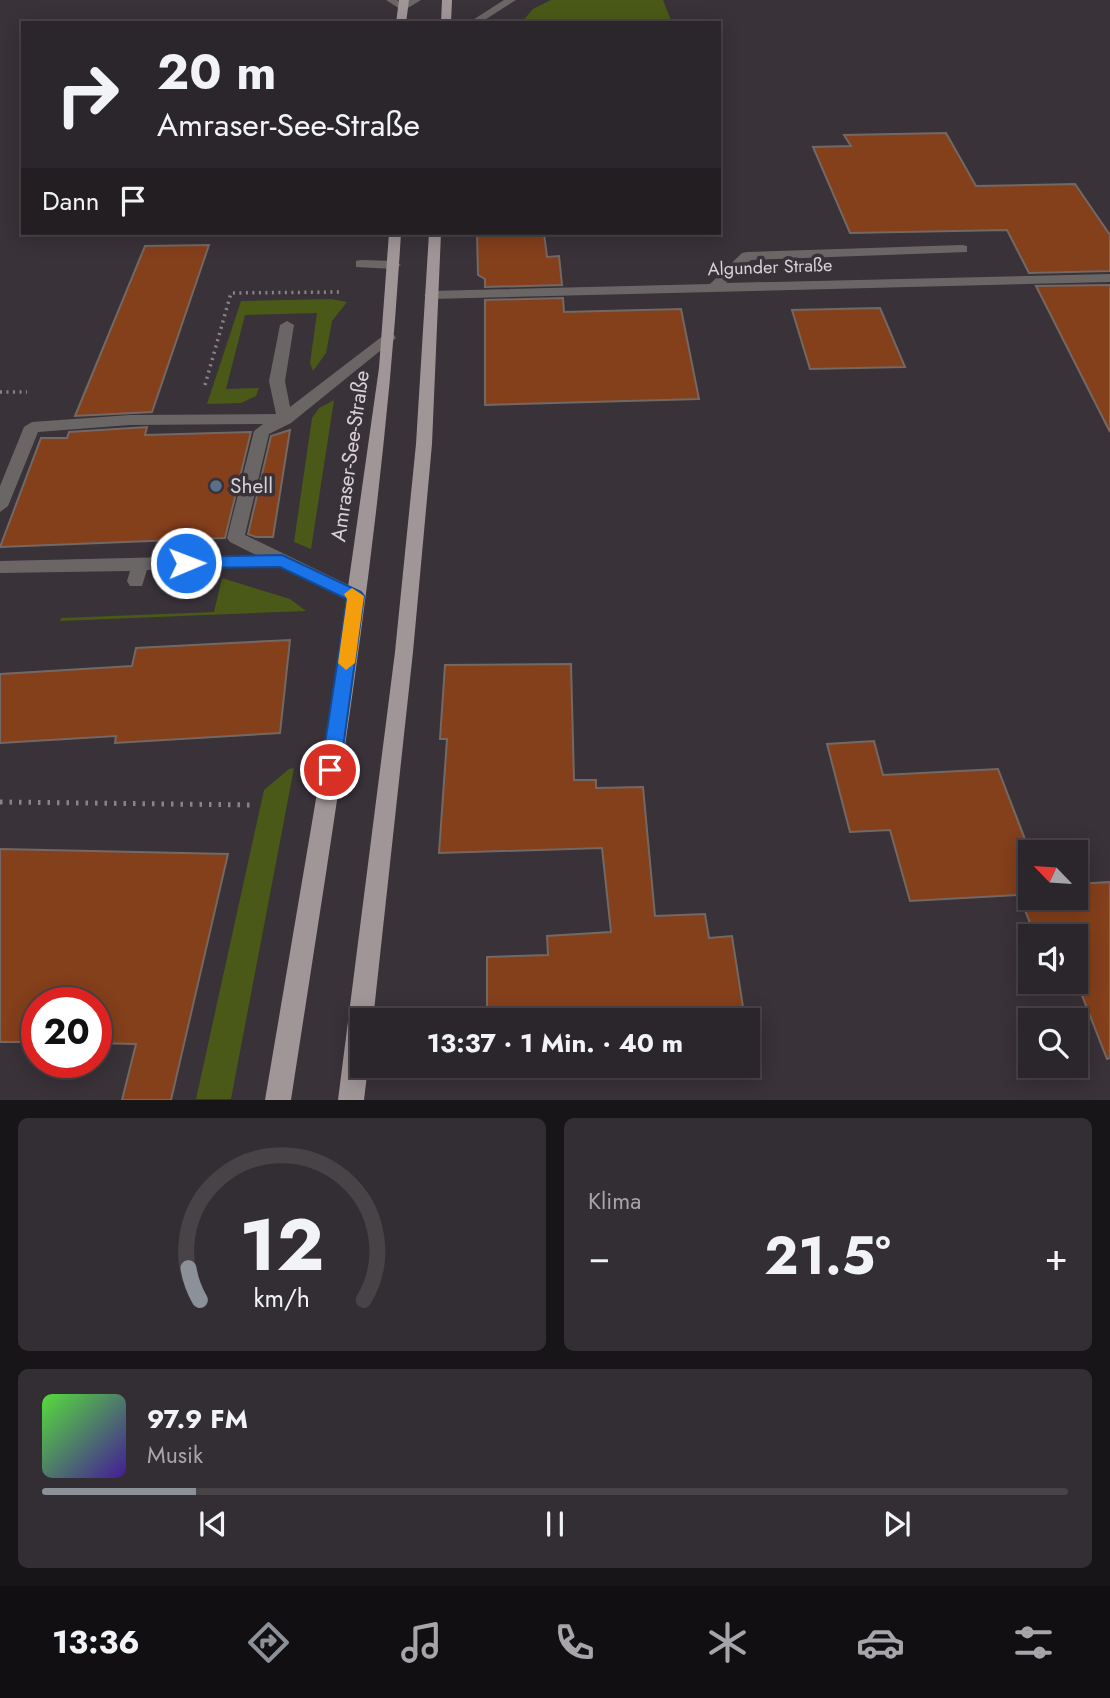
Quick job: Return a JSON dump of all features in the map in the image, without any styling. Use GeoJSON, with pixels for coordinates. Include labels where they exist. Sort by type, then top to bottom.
{"type":"FeatureCollection","features":[{"type":"Feature","properties":{"kind":"main road"},"geometry":{"type":"LineString","coordinates":[[446,21],[447,0]]}},
{"type":"Feature","properties":{"kind":"main road","name":"Amraser-See-Straße"},"geometry":{"type":"LineString","coordinates":[[278,1100],[355,596],[389,338],[394,292],[395,235]]}},
{"type":"Feature","properties":{"kind":"main road"},"geometry":{"type":"LineString","coordinates":[[351,1100],[407,624],[425,444],[435,235]]}},
{"type":"Feature","properties":{"kind":"street"},"geometry":{"type":"LineString","coordinates":[[391,0],[403,4],[416,0]]}},
{"type":"Feature","properties":{"kind":"street"},"geometry":{"type":"LineString","coordinates":[[476,21],[512,0]]}},
{"type":"Feature","properties":{"kind":"street"},"geometry":{"type":"LineString","coordinates":[[714,288],[747,256],[962,249]]}},
{"type":"Feature","properties":{"kind":"street"},"geometry":{"type":"LineString","coordinates":[[361,264],[394,265]]}},
{"type":"Feature","properties":{"kind":"street","name":"Algunder Straße"},"geometry":{"type":"LineString","coordinates":[[431,295],[1110,278]]}},
{"type":"Feature","properties":{"kind":"street"},"geometry":{"type":"LineString","coordinates":[[285,418],[277,381],[288,325]]}},
{"type":"Feature","properties":{"kind":"street"},"geometry":{"type":"LineString","coordinates":[[355,596],[236,538],[262,431],[285,418],[389,338]]}},
{"type":"Feature","properties":{"kind":"street"},"geometry":{"type":"LineString","coordinates":[[0,506],[32,427],[130,420],[285,418]]}},
{"type":"Feature","properties":{"kind":"street"},"geometry":{"type":"LineString","coordinates":[[0,567],[138,572],[209,570],[282,561]]}},
{"type":"Feature","properties":{"kind":"path"},"geometry":{"type":"LineString","coordinates":[[203,389],[232,293],[394,292]]}},
{"type":"Feature","properties":{"kind":"path"},"geometry":{"type":"LineString","coordinates":[[0,392],[41,391]]}},
{"type":"Feature","properties":{"kind":"path"},"geometry":{"type":"LineString","coordinates":[[0,802],[254,805]]}},
{"type":"Feature","properties":{"kind":"green space"},"geometry":{"type":"Polygon","coordinates":[[[551,0],[663,0],[671,21],[523,21],[533,9],[551,0]]]}},
{"type":"Feature","properties":{"kind":"green space"},"geometry":{"type":"Polygon","coordinates":[[[331,299],[347,302],[332,321],[326,353],[313,371],[310,363],[317,313],[245,315],[226,389],[259,388],[256,396],[241,403],[207,404],[241,301],[331,299]]]}},
{"type":"Feature","properties":{"kind":"green space"},"geometry":{"type":"Polygon","coordinates":[[[334,400],[311,549],[294,542],[312,418],[319,408],[334,400]]]}},
{"type":"Feature","properties":{"kind":"green space"},"geometry":{"type":"Polygon","coordinates":[[[222,578],[290,599],[306,611],[60,621],[61,618],[214,612],[222,578]]]}},
{"type":"Feature","properties":{"kind":"green space"},"geometry":{"type":"Polygon","coordinates":[[[294,768],[231,1099],[196,1099],[264,790],[289,769],[294,768]]]}},
{"type":"Feature","properties":{"kind":"building"},"geometry":{"type":"Polygon","coordinates":[[[946,133],[976,186],[1075,184],[1110,235],[1110,271],[1029,273],[1007,230],[850,233],[813,147],[851,146],[844,135],[946,133]]]}},
{"type":"Feature","properties":{"kind":"building"},"geometry":{"type":"Polygon","coordinates":[[[477,235],[544,235],[547,257],[559,256],[562,285],[485,287],[485,279],[478,275],[477,235]]]}},
{"type":"Feature","properties":{"kind":"building"},"geometry":{"type":"Polygon","coordinates":[[[209,245],[152,412],[75,416],[145,246],[209,245]]]}},
{"type":"Feature","properties":{"kind":"building"},"geometry":{"type":"Polygon","coordinates":[[[1110,285],[1110,432],[1036,286],[1110,285]]]}},
{"type":"Feature","properties":{"kind":"building"},"geometry":{"type":"Polygon","coordinates":[[[563,298],[564,312],[681,309],[699,399],[485,405],[485,300],[563,298]]]}},
{"type":"Feature","properties":{"kind":"building"},"geometry":{"type":"Polygon","coordinates":[[[880,308],[905,367],[810,369],[792,310],[880,308]]]}},
{"type":"Feature","properties":{"kind":"building"},"geometry":{"type":"Polygon","coordinates":[[[147,427],[145,435],[251,432],[225,538],[0,547],[41,438],[67,438],[69,432],[147,427]]]}},
{"type":"Feature","properties":{"kind":"building"},"geometry":{"type":"Polygon","coordinates":[[[290,430],[273,537],[256,537],[248,534],[271,436],[290,430]]]}},
{"type":"Feature","properties":{"kind":"building"},"geometry":{"type":"Polygon","coordinates":[[[290,640],[280,733],[115,743],[116,736],[0,743],[0,674],[132,666],[136,648],[290,640]]]}},
{"type":"Feature","properties":{"kind":"building"},"geometry":{"type":"Polygon","coordinates":[[[571,664],[574,780],[596,780],[596,788],[643,787],[655,916],[705,914],[709,938],[732,936],[743,1008],[487,1008],[487,957],[548,955],[547,936],[611,932],[602,848],[439,853],[447,739],[440,739],[445,665],[571,664]]]}},
{"type":"Feature","properties":{"kind":"building"},"geometry":{"type":"Polygon","coordinates":[[[874,741],[883,775],[998,769],[1025,840],[1018,840],[1018,895],[910,901],[890,830],[850,832],[827,744],[874,741]]]}},
{"type":"Feature","properties":{"kind":"building"},"geometry":{"type":"Polygon","coordinates":[[[0,849],[228,854],[171,1100],[122,1100],[136,1044],[112,1043],[112,987],[21,987],[21,1042],[0,1042],[0,849]]]}},
{"type":"Feature","properties":{"kind":"building"},"geometry":{"type":"Polygon","coordinates":[[[1110,882],[1110,1058],[1107,1059],[1081,994],[1088,994],[1088,924],[1030,924],[1025,910],[1088,910],[1088,883],[1110,882]]]}},
{"type":"Feature","properties":{"kind":"slow traffic"},"geometry":{"type":"LineString","coordinates":[[346,663],[355,596],[352,594]]}},
{"type":"Feature","properties":{"kind":"place","name":"Shell"},"geometry":{"type":"Point","coordinates":[216,486]}},
{"type":"Feature","properties":{"kind":"route"},"geometry":{"type":"LineString","coordinates":[[186,563],[282,561],[308,571],[355,596],[330,770]]}}]}
